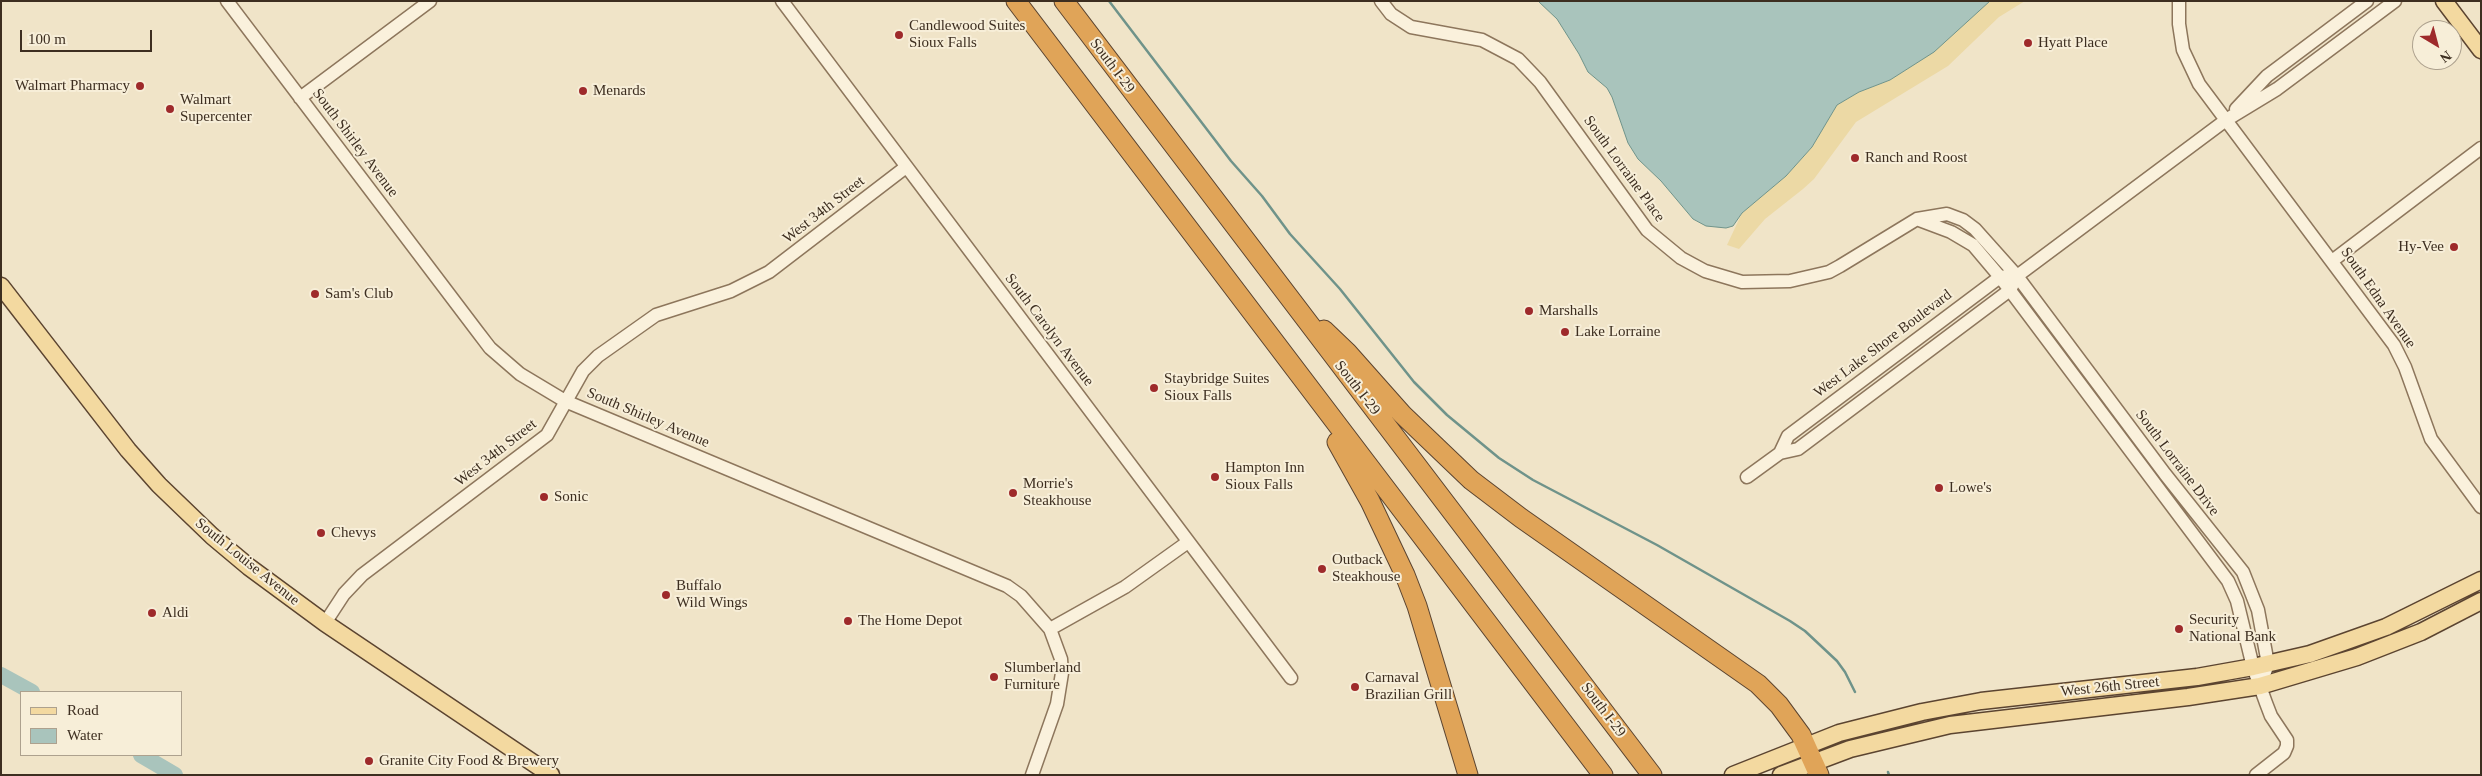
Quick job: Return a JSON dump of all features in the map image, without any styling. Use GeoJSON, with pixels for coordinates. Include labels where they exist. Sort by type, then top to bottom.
{"type":"FeatureCollection","features":[{"type":"Feature","properties":{"kind":"highway"},"geometry":{"type":"LineString","coordinates":[[1016,1],[1603,775]]}},
{"type":"Feature","properties":{"kind":"highway","name":"South I-29"},"geometry":{"type":"LineString","coordinates":[[1064,1],[1652,775]]}},
{"type":"Feature","properties":{"kind":"highway"},"geometry":{"type":"LineString","coordinates":[[1290,300],[1336,340],[1402,414],[1465,475],[1521,518],[1748,675],[1779,705],[1813,760]]}},
{"type":"Feature","properties":{"kind":"highway"},"geometry":{"type":"LineString","coordinates":[[1281,352],[1356,476],[1401,567],[1417,606],[1468,775]]}},
{"type":"Feature","properties":{"kind":"main road"},"geometry":{"type":"LineString","coordinates":[[2444,1],[2481,50]]}},
{"type":"Feature","properties":{"kind":"main road","name":"South Louise Avenue"},"geometry":{"type":"LineString","coordinates":[[1,286],[108,426],[159,485],[229,550],[325,623],[551,775]]}},
{"type":"Feature","properties":{"kind":"main road","name":"West 26th Street"},"geometry":{"type":"LineString","coordinates":[[1781,775],[1813,760],[1867,725],[1950,706],[2197,677],[2261,666],[2332,647],[2386,627],[2481,580]]}},
{"type":"Feature","properties":{"kind":"main road"},"geometry":{"type":"LineString","coordinates":[[2402,640],[2481,592]]}},
{"type":"Feature","properties":{"kind":"main road","name":"West 26th Street"},"geometry":{"type":"LineString","coordinates":[[1733,775],[1813,760],[1873,743],[1950,725],[2188,697],[2260,686],[2326,668],[2402,640],[2481,601]]}},
{"type":"Feature","properties":{"kind":"street","name":"South Shirley Avenue"},"geometry":{"type":"LineString","coordinates":[[227,1],[490,348],[520,374],[565,401],[1007,586],[1022,596],[1050,629],[1061,659],[1061,687],[1051,725],[1032,775]]}},
{"type":"Feature","properties":{"kind":"street"},"geometry":{"type":"LineString","coordinates":[[300,98],[430,1]]}},
{"type":"Feature","properties":{"kind":"street","name":"South Carolyn Avenue"},"geometry":{"type":"LineString","coordinates":[[782,1],[1290,678]]}},
{"type":"Feature","properties":{"kind":"street","name":"South Lorraine Place"},"geometry":{"type":"LineString","coordinates":[[1381,1],[1391,14],[1411,27],[1482,40],[1518,59],[1540,82],[1647,230],[1680,258],[1705,271],[1729,279],[1757,283],[1790,281],[1813,276],[1840,266],[1917,219],[1947,214],[1963,220],[1989,242],[2016,276]]}},
{"type":"Feature","properties":{"kind":"street","name":"South Edna Avenue"},"geometry":{"type":"LineString","coordinates":[[2180,1],[2180,35],[2188,64],[2226,120],[2394,345],[2406,367],[2430,439],[2481,507]]}},
{"type":"Feature","properties":{"kind":"street"},"geometry":{"type":"LineString","coordinates":[[2226,120],[2267,76],[2367,1]]}},
{"type":"Feature","properties":{"kind":"street"},"geometry":{"type":"LineString","coordinates":[[1917,219],[1951,232],[1973,245],[2000,277],[2016,276],[2226,120],[2277,89],[2394,1]]}},
{"type":"Feature","properties":{"kind":"street"},"geometry":{"type":"LineString","coordinates":[[2332,260],[2481,148]]}},
{"type":"Feature","properties":{"kind":"street","name":"West 34th Street"},"geometry":{"type":"LineString","coordinates":[[325,623],[344,594],[362,575],[547,436],[583,371],[593,360],[656,315],[731,291],[763,276],[906,167]]}},
{"type":"Feature","properties":{"kind":"street","name":"West Lake Shore Boulevard"},"geometry":{"type":"LineString","coordinates":[[1747,477],[1780,453],[1798,449],[2010,290],[2016,276]]}},
{"type":"Feature","properties":{"kind":"street","name":"South Lorraine Drive"},"geometry":{"type":"LineString","coordinates":[[2016,276],[2165,474],[2243,572],[2258,610],[2261,666]]}},
{"type":"Feature","properties":{"kind":"street","name":"West Lake Shore Boulevard"},"geometry":{"type":"LineString","coordinates":[[1780,453],[1788,436],[2000,277]]}},
{"type":"Feature","properties":{"kind":"street","name":"South Lorraine Drive"},"geometry":{"type":"LineString","coordinates":[[2000,277],[2228,581],[2261,666]]}},
{"type":"Feature","properties":{"kind":"street"},"geometry":{"type":"LineString","coordinates":[[1050,629],[1121,590],[1188,542]]}},
{"type":"Feature","properties":{"kind":"street"},"geometry":{"type":"LineString","coordinates":[[2256,775],[2280,756],[2287,746],[2285,736],[2271,716],[2260,686],[2261,666]]}},
{"type":"Feature","properties":{"kind":"sand"},"geometry":{"type":"Polygon","coordinates":[[[1990,1],[2025,1],[1999,17],[1948,66],[1856,122],[1814,179],[1765,219],[1739,249],[1727,245],[1742,213],[1786,176],[1812,147],[1837,105],[1859,92],[1890,80],[1933,52],[1990,1]]]}},
{"type":"Feature","properties":{"kind":"water"},"geometry":{"type":"Polygon","coordinates":[[[1538,1],[1990,1],[1934,52],[1890,80],[1859,92],[1837,105],[1812,147],[1786,176],[1742,213],[1733,226],[1726,228],[1706,226],[1693,219],[1661,181],[1638,159],[1628,143],[1607,88],[1588,72],[1557,19],[1538,1]]]}},
{"type":"Feature","properties":{"kind":"waterway"},"geometry":{"type":"LineString","coordinates":[[1109,1],[1231,161],[1262,196],[1290,234],[1340,289],[1414,382],[1447,415],[1499,458],[1533,480],[1657,545],[1805,631],[1837,661],[1855,692]]}},
{"type":"Feature","properties":{"kind":"waterway"},"geometry":{"type":"LineString","coordinates":[[1,675],[30,691]]}},
{"type":"Feature","properties":{"kind":"waterway"},"geometry":{"type":"LineString","coordinates":[[143,756],[175,775]]}},
{"type":"Feature","properties":{"kind":"place","name":"Candlewood Suites Sioux Falls"},"geometry":{"type":"Point","coordinates":[899,35]}},
{"type":"Feature","properties":{"kind":"place","name":"Hyatt Place"},"geometry":{"type":"Point","coordinates":[2028,43]}},
{"type":"Feature","properties":{"kind":"place","name":"Walmart Pharmacy"},"geometry":{"type":"Point","coordinates":[140,86]}},
{"type":"Feature","properties":{"kind":"place","name":"Menards"},"geometry":{"type":"Point","coordinates":[583,91]}},
{"type":"Feature","properties":{"kind":"place","name":"Walmart Supercenter"},"geometry":{"type":"Point","coordinates":[170,109]}},
{"type":"Feature","properties":{"kind":"place","name":"Ranch and Roost"},"geometry":{"type":"Point","coordinates":[1855,158]}},
{"type":"Feature","properties":{"kind":"place","name":"Hy-Vee"},"geometry":{"type":"Point","coordinates":[2454,247]}},
{"type":"Feature","properties":{"kind":"place","name":"Sam's Club"},"geometry":{"type":"Point","coordinates":[315,294]}},
{"type":"Feature","properties":{"kind":"place","name":"Marshalls"},"geometry":{"type":"Point","coordinates":[1529,311]}},
{"type":"Feature","properties":{"kind":"place","name":"Lake Lorraine"},"geometry":{"type":"Point","coordinates":[1565,332]}},
{"type":"Feature","properties":{"kind":"place","name":"Staybridge Suites Sioux Falls"},"geometry":{"type":"Point","coordinates":[1154,388]}},
{"type":"Feature","properties":{"kind":"place","name":"Hampton Inn Sioux Falls"},"geometry":{"type":"Point","coordinates":[1215,477]}},
{"type":"Feature","properties":{"kind":"place","name":"Lowe's"},"geometry":{"type":"Point","coordinates":[1939,488]}},
{"type":"Feature","properties":{"kind":"place","name":"Morrie's Steakhouse"},"geometry":{"type":"Point","coordinates":[1013,493]}},
{"type":"Feature","properties":{"kind":"place","name":"Sonic"},"geometry":{"type":"Point","coordinates":[544,497]}},
{"type":"Feature","properties":{"kind":"place","name":"Chevys"},"geometry":{"type":"Point","coordinates":[321,533]}},
{"type":"Feature","properties":{"kind":"place","name":"Outback Steakhouse"},"geometry":{"type":"Point","coordinates":[1322,569]}},
{"type":"Feature","properties":{"kind":"place","name":"Buffalo Wild Wings"},"geometry":{"type":"Point","coordinates":[666,595]}},
{"type":"Feature","properties":{"kind":"place","name":"Aldi"},"geometry":{"type":"Point","coordinates":[152,613]}},
{"type":"Feature","properties":{"kind":"place","name":"The Home Depot"},"geometry":{"type":"Point","coordinates":[848,621]}},
{"type":"Feature","properties":{"kind":"place","name":"Security National Bank"},"geometry":{"type":"Point","coordinates":[2179,629]}},
{"type":"Feature","properties":{"kind":"place","name":"Slumberland Furniture"},"geometry":{"type":"Point","coordinates":[994,677]}},
{"type":"Feature","properties":{"kind":"place","name":"Carnaval Brazilian Grill"},"geometry":{"type":"Point","coordinates":[1355,687]}},
{"type":"Feature","properties":{"kind":"place","name":"Granite City Food & Brewery"},"geometry":{"type":"Point","coordinates":[369,761]}}]}
